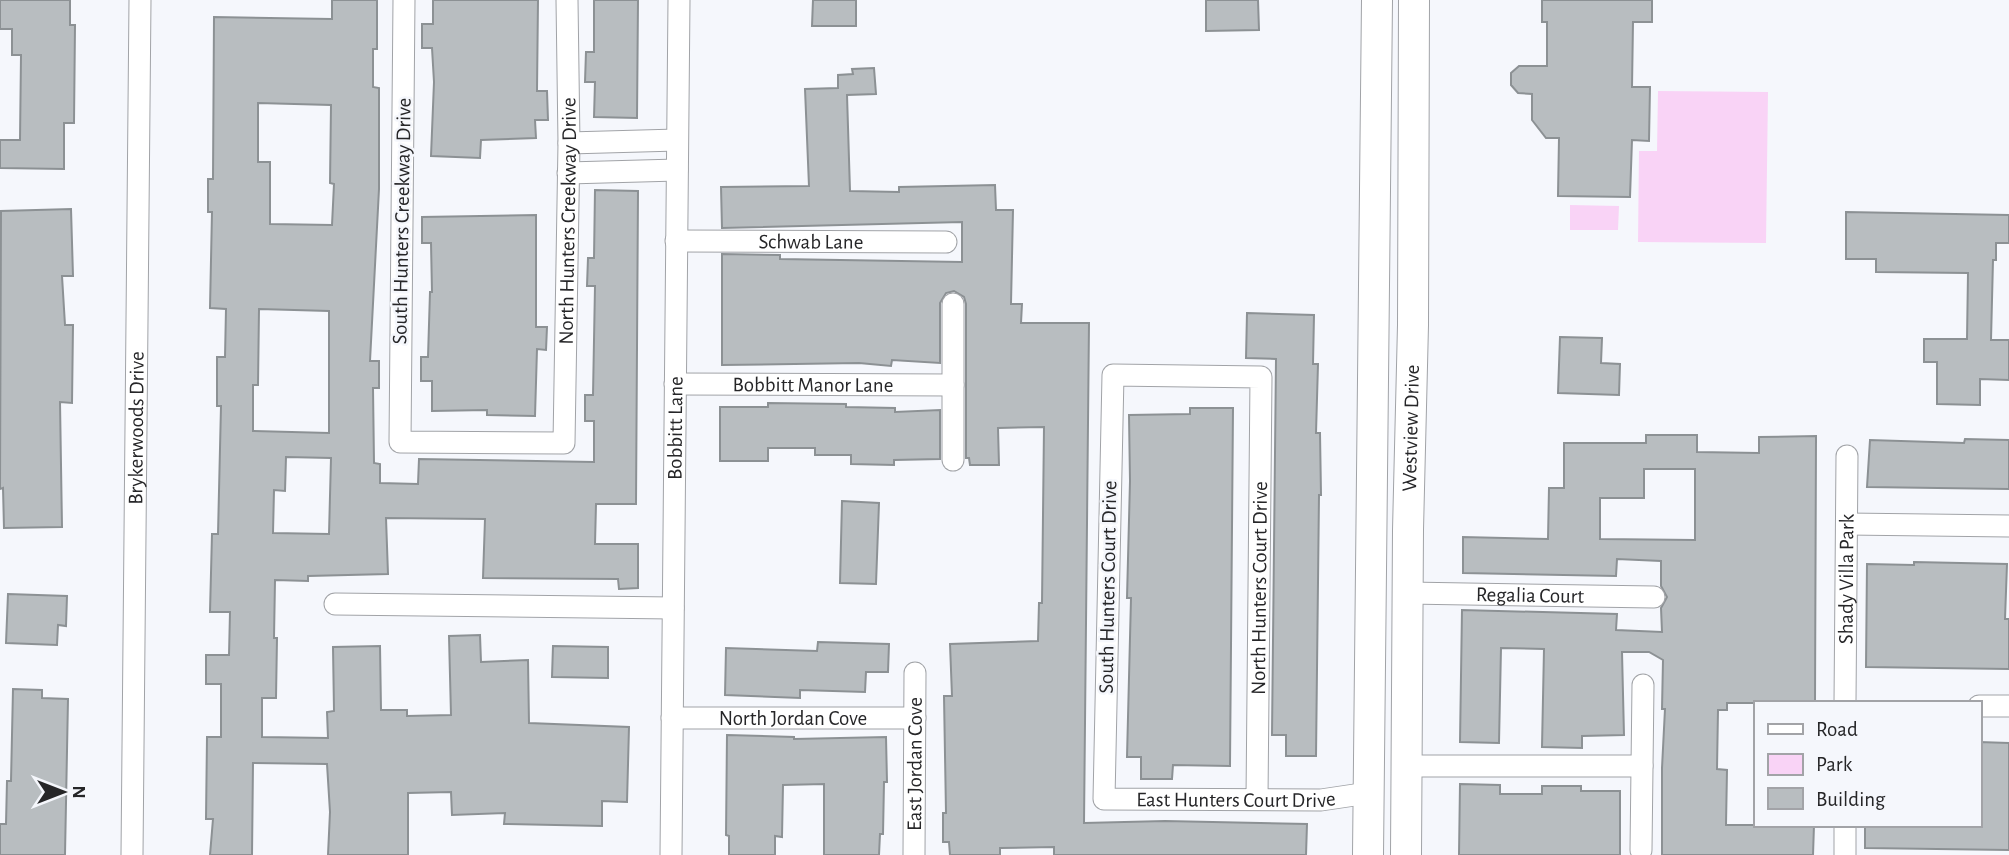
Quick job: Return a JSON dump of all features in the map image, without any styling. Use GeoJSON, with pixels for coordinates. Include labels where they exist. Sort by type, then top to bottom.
{"type":"FeatureCollection","features":[{"type":"Feature","properties":{"kind":"main road","name":"Westview Drive"},"geometry":{"type":"LineString","coordinates":[[1368,855],[1377,0]]}},
{"type":"Feature","properties":{"kind":"main road","name":"Westview Drive"},"geometry":{"type":"LineString","coordinates":[[1406,855],[1408,530],[1413,325],[1413,0]]}},
{"type":"Feature","properties":{"kind":"main road"},"geometry":{"type":"LineString","coordinates":[[1376,78],[1413,78]]}},
{"type":"Feature","properties":{"kind":"main road"},"geometry":{"type":"LineString","coordinates":[[1370,530],[1408,530]]}},
{"type":"Feature","properties":{"kind":"street","name":"Brykerwoods Drive"},"geometry":{"type":"LineString","coordinates":[[132,855],[141,0]]}},
{"type":"Feature","properties":{"kind":"street","name":"South Hunters Creekway Drive"},"geometry":{"type":"LineString","coordinates":[[404,0],[400,442],[564,443]]}},
{"type":"Feature","properties":{"kind":"street","name":"North Hunters Creekway Drive"},"geometry":{"type":"LineString","coordinates":[[564,443],[569,143],[567,0]]}},
{"type":"Feature","properties":{"kind":"street","name":"Bobbitt Lane"},"geometry":{"type":"LineString","coordinates":[[671,855],[679,0]]}},
{"type":"Feature","properties":{"kind":"street"},"geometry":{"type":"LineString","coordinates":[[569,143],[677,141]]}},
{"type":"Feature","properties":{"kind":"street"},"geometry":{"type":"LineString","coordinates":[[568,173],[677,170]]}},
{"type":"Feature","properties":{"kind":"street","name":"Schwab Lane"},"geometry":{"type":"LineString","coordinates":[[676,241],[946,242]]}},
{"type":"Feature","properties":{"kind":"street"},"geometry":{"type":"LineString","coordinates":[[953,304],[953,460]]}},
{"type":"Feature","properties":{"kind":"street","name":"South Hunters Court Drive"},"geometry":{"type":"LineString","coordinates":[[1104,799],[1113,375],[1261,377]]}},
{"type":"Feature","properties":{"kind":"street","name":"North Hunters Court Drive"},"geometry":{"type":"LineString","coordinates":[[1257,798],[1261,377]]}},
{"type":"Feature","properties":{"kind":"street","name":"Bobbitt Manor Lane"},"geometry":{"type":"LineString","coordinates":[[675,384],[953,384]]}},
{"type":"Feature","properties":{"kind":"street","name":"Shady Villa Park"},"geometry":{"type":"LineString","coordinates":[[1845,701],[1847,456]]}},
{"type":"Feature","properties":{"kind":"street"},"geometry":{"type":"LineString","coordinates":[[1847,524],[2009,526]]}},
{"type":"Feature","properties":{"kind":"street","name":"Regalia Court"},"geometry":{"type":"LineString","coordinates":[[1408,593],[1654,597]]}},
{"type":"Feature","properties":{"kind":"street"},"geometry":{"type":"LineString","coordinates":[[335,604],[673,608]]}},
{"type":"Feature","properties":{"kind":"street","name":"East Jordan Cove"},"geometry":{"type":"LineString","coordinates":[[914,855],[915,673]]}},
{"type":"Feature","properties":{"kind":"street"},"geometry":{"type":"LineString","coordinates":[[1641,850],[1643,685]]}},
{"type":"Feature","properties":{"kind":"street"},"geometry":{"type":"LineString","coordinates":[[1981,706],[2009,706]]}},
{"type":"Feature","properties":{"kind":"street","name":"North Jordan Cove"},"geometry":{"type":"LineString","coordinates":[[672,719],[915,719]]}},
{"type":"Feature","properties":{"kind":"street"},"geometry":{"type":"LineString","coordinates":[[1407,766],[1642,766]]}},
{"type":"Feature","properties":{"kind":"street","name":"East Hunters Court Drive"},"geometry":{"type":"LineString","coordinates":[[1104,799],[1321,800],[1368,793]]}},
{"type":"Feature","properties":{"kind":"street"},"geometry":{"type":"LineString","coordinates":[[1845,827],[1845,855]]}},
{"type":"Feature","properties":{"kind":"street"},"geometry":{"type":"LineString","coordinates":[[653,855],[671,855]]}},
{"type":"Feature","properties":{"kind":"green space"},"geometry":{"type":"Polygon","coordinates":[[[1658,91],[1768,92],[1766,243],[1638,242],[1639,151],[1657,151],[1658,91]]]}},
{"type":"Feature","properties":{"kind":"green space"},"geometry":{"type":"Polygon","coordinates":[[[1570,205],[1619,206],[1618,230],[1570,230],[1570,205]]]}},
{"type":"Feature","properties":{"kind":"building"},"geometry":{"type":"Polygon","coordinates":[[[0,0],[70,0],[70,25],[75,25],[74,123],[64,123],[64,169],[0,168],[0,140],[20,140],[21,55],[12,55],[12,29],[0,29],[0,0]]]}},
{"type":"Feature","properties":{"kind":"building"},"geometry":{"type":"Polygon","coordinates":[[[332,0],[377,0],[377,49],[373,49],[373,87],[379,88],[379,189],[370,361],[379,361],[379,388],[373,388],[374,463],[380,464],[380,483],[418,484],[419,459],[594,462],[594,421],[585,421],[585,395],[593,395],[595,286],[587,286],[588,258],[594,258],[595,190],[638,191],[636,504],[596,504],[595,544],[638,544],[638,588],[619,589],[618,579],[483,578],[485,519],[386,518],[388,574],[308,576],[308,581],[275,580],[276,698],[262,698],[262,737],[328,738],[327,712],[334,711],[333,647],[380,646],[381,710],[407,710],[407,716],[451,715],[449,636],[480,635],[481,662],[528,660],[529,723],[629,727],[627,802],[602,801],[602,826],[504,824],[505,813],[452,815],[451,792],[408,793],[408,855],[328,855],[330,812],[327,764],[253,763],[252,855],[210,855],[213,819],[206,819],[207,737],[221,737],[221,684],[206,684],[206,655],[229,655],[230,612],[210,612],[212,534],[218,534],[221,406],[217,406],[217,357],[225,357],[226,309],[210,308],[212,212],[208,212],[208,179],[213,179],[214,17],[332,19],[332,0]],[[258,103],[258,162],[270,162],[270,224],[332,225],[334,184],[330,183],[331,105],[258,103]],[[259,309],[258,385],[253,385],[253,431],[329,433],[329,311],[259,309]],[[286,457],[285,491],[274,490],[273,533],[329,534],[331,458],[286,457]]]}},
{"type":"Feature","properties":{"kind":"building"},"geometry":{"type":"Polygon","coordinates":[[[433,0],[538,0],[537,91],[547,91],[548,120],[535,120],[536,138],[481,140],[480,158],[431,156],[434,82],[432,48],[422,48],[422,24],[433,24],[433,0]]]}},
{"type":"Feature","properties":{"kind":"building"},"geometry":{"type":"Polygon","coordinates":[[[594,0],[638,0],[637,118],[594,117],[595,82],[585,82],[586,52],[594,52],[594,0]]]}},
{"type":"Feature","properties":{"kind":"building"},"geometry":{"type":"Polygon","coordinates":[[[813,0],[856,0],[856,26],[812,26],[813,0]]]}},
{"type":"Feature","properties":{"kind":"building"},"geometry":{"type":"Polygon","coordinates":[[[1206,0],[1258,0],[1259,30],[1206,31],[1206,0]]]}},
{"type":"Feature","properties":{"kind":"building"},"geometry":{"type":"Polygon","coordinates":[[[1542,0],[1652,0],[1652,22],[1633,22],[1632,87],[1650,87],[1649,141],[1632,140],[1630,197],[1558,196],[1559,138],[1546,138],[1532,120],[1532,94],[1518,93],[1511,85],[1511,73],[1519,66],[1547,66],[1547,22],[1542,22],[1542,0]]]}},
{"type":"Feature","properties":{"kind":"building"},"geometry":{"type":"Polygon","coordinates":[[[874,68],[876,94],[847,95],[850,191],[899,192],[899,187],[995,185],[996,210],[1013,210],[1011,304],[1022,304],[1021,323],[1089,323],[1084,823],[1165,821],[1307,824],[1306,855],[1054,855],[1054,847],[1000,848],[1000,855],[950,855],[949,842],[943,842],[943,813],[946,813],[944,696],[952,696],[950,644],[1038,641],[1039,603],[1042,603],[1044,427],[998,428],[999,465],[970,465],[969,458],[966,458],[966,304],[964,297],[954,291],[946,293],[940,303],[940,363],[892,360],[891,366],[859,363],[722,365],[722,254],[780,255],[780,259],[962,262],[962,222],[722,228],[721,187],[809,186],[805,89],[838,88],[838,75],[853,74],[852,69],[874,68]]]}},
{"type":"Feature","properties":{"kind":"building"},"geometry":{"type":"Polygon","coordinates":[[[71,209],[73,276],[62,276],[65,325],[73,325],[72,403],[60,402],[62,527],[4,528],[3,488],[0,489],[1,211],[71,209]]]}},
{"type":"Feature","properties":{"kind":"building"},"geometry":{"type":"Polygon","coordinates":[[[1846,212],[2009,215],[2009,243],[1996,243],[1996,260],[1993,260],[1991,340],[2009,340],[2009,380],[1980,379],[1980,405],[1937,404],[1937,362],[1924,362],[1924,339],[1967,339],[1968,273],[1876,272],[1876,259],[1846,259],[1846,212]]]}},
{"type":"Feature","properties":{"kind":"building"},"geometry":{"type":"Polygon","coordinates":[[[536,215],[536,327],[547,327],[546,350],[537,349],[535,416],[487,415],[487,410],[432,411],[432,381],[421,381],[421,357],[428,357],[432,292],[431,243],[422,243],[422,217],[536,215]]]}},
{"type":"Feature","properties":{"kind":"building"},"geometry":{"type":"Polygon","coordinates":[[[1247,313],[1314,315],[1313,364],[1318,364],[1316,433],[1320,433],[1321,495],[1316,756],[1286,756],[1286,735],[1272,735],[1276,359],[1246,358],[1247,313]]]}},
{"type":"Feature","properties":{"kind":"building"},"geometry":{"type":"Polygon","coordinates":[[[1560,337],[1602,338],[1601,363],[1620,364],[1619,395],[1558,393],[1560,337]]]}},
{"type":"Feature","properties":{"kind":"building"},"geometry":{"type":"Polygon","coordinates":[[[768,403],[846,404],[846,407],[895,408],[895,412],[940,410],[940,459],[894,460],[894,465],[851,464],[851,455],[815,455],[815,448],[768,448],[768,461],[720,461],[720,407],[768,407],[768,403]]]}},
{"type":"Feature","properties":{"kind":"building"},"geometry":{"type":"Polygon","coordinates":[[[1190,408],[1233,408],[1230,766],[1173,765],[1172,779],[1141,779],[1141,757],[1127,757],[1131,598],[1127,598],[1129,415],[1190,414],[1190,408]]]}},
{"type":"Feature","properties":{"kind":"building"},"geometry":{"type":"Polygon","coordinates":[[[1646,435],[1697,435],[1697,452],[1759,453],[1759,437],[1816,436],[1815,701],[1727,703],[1727,710],[1718,710],[1717,769],[1727,770],[1726,825],[1814,827],[1813,855],[1662,855],[1665,709],[1662,709],[1663,660],[1649,652],[1622,652],[1624,735],[1582,736],[1582,748],[1542,747],[1544,649],[1501,648],[1499,743],[1460,742],[1462,610],[1617,614],[1616,630],[1662,632],[1661,608],[1667,597],[1661,586],[1661,561],[1617,559],[1616,576],[1463,573],[1463,537],[1548,539],[1549,488],[1564,488],[1564,443],[1646,443],[1646,435]],[[1644,469],[1644,498],[1600,498],[1600,539],[1695,540],[1695,469],[1644,469]]]}},
{"type":"Feature","properties":{"kind":"building"},"geometry":{"type":"Polygon","coordinates":[[[1965,439],[2009,440],[2009,489],[1867,487],[1870,440],[1964,443],[1965,439]]]}},
{"type":"Feature","properties":{"kind":"building"},"geometry":{"type":"Polygon","coordinates":[[[842,501],[879,503],[876,584],[840,583],[842,501]]]}},
{"type":"Feature","properties":{"kind":"building"},"geometry":{"type":"Polygon","coordinates":[[[1914,562],[2007,564],[2005,619],[2009,619],[2009,669],[1866,667],[1867,564],[1914,565],[1914,562]]]}},
{"type":"Feature","properties":{"kind":"building"},"geometry":{"type":"Polygon","coordinates":[[[8,594],[67,596],[66,626],[58,625],[57,645],[6,643],[8,594]]]}},
{"type":"Feature","properties":{"kind":"building"},"geometry":{"type":"Polygon","coordinates":[[[818,642],[889,644],[888,672],[866,672],[865,692],[800,690],[800,698],[725,695],[726,648],[817,651],[818,642]]]}},
{"type":"Feature","properties":{"kind":"building"},"geometry":{"type":"Polygon","coordinates":[[[553,646],[608,647],[608,678],[552,677],[553,646]]]}},
{"type":"Feature","properties":{"kind":"building"},"geometry":{"type":"Polygon","coordinates":[[[13,689],[42,690],[42,698],[68,699],[65,855],[0,855],[0,824],[6,824],[7,781],[11,781],[13,689]]]}},
{"type":"Feature","properties":{"kind":"building"},"geometry":{"type":"Polygon","coordinates":[[[727,735],[794,739],[886,737],[887,782],[884,782],[883,834],[880,834],[879,855],[824,855],[824,784],[783,785],[782,837],[775,836],[775,855],[729,855],[729,836],[726,835],[727,735]]]}},
{"type":"Feature","properties":{"kind":"building"},"geometry":{"type":"Polygon","coordinates":[[[1981,742],[2009,743],[2009,850],[1865,848],[1865,827],[1981,827],[1981,742]]]}},
{"type":"Feature","properties":{"kind":"building"},"geometry":{"type":"Polygon","coordinates":[[[1460,784],[1500,785],[1500,794],[1542,794],[1542,786],[1581,786],[1581,791],[1620,791],[1620,855],[1459,855],[1460,784]]]}}]}
